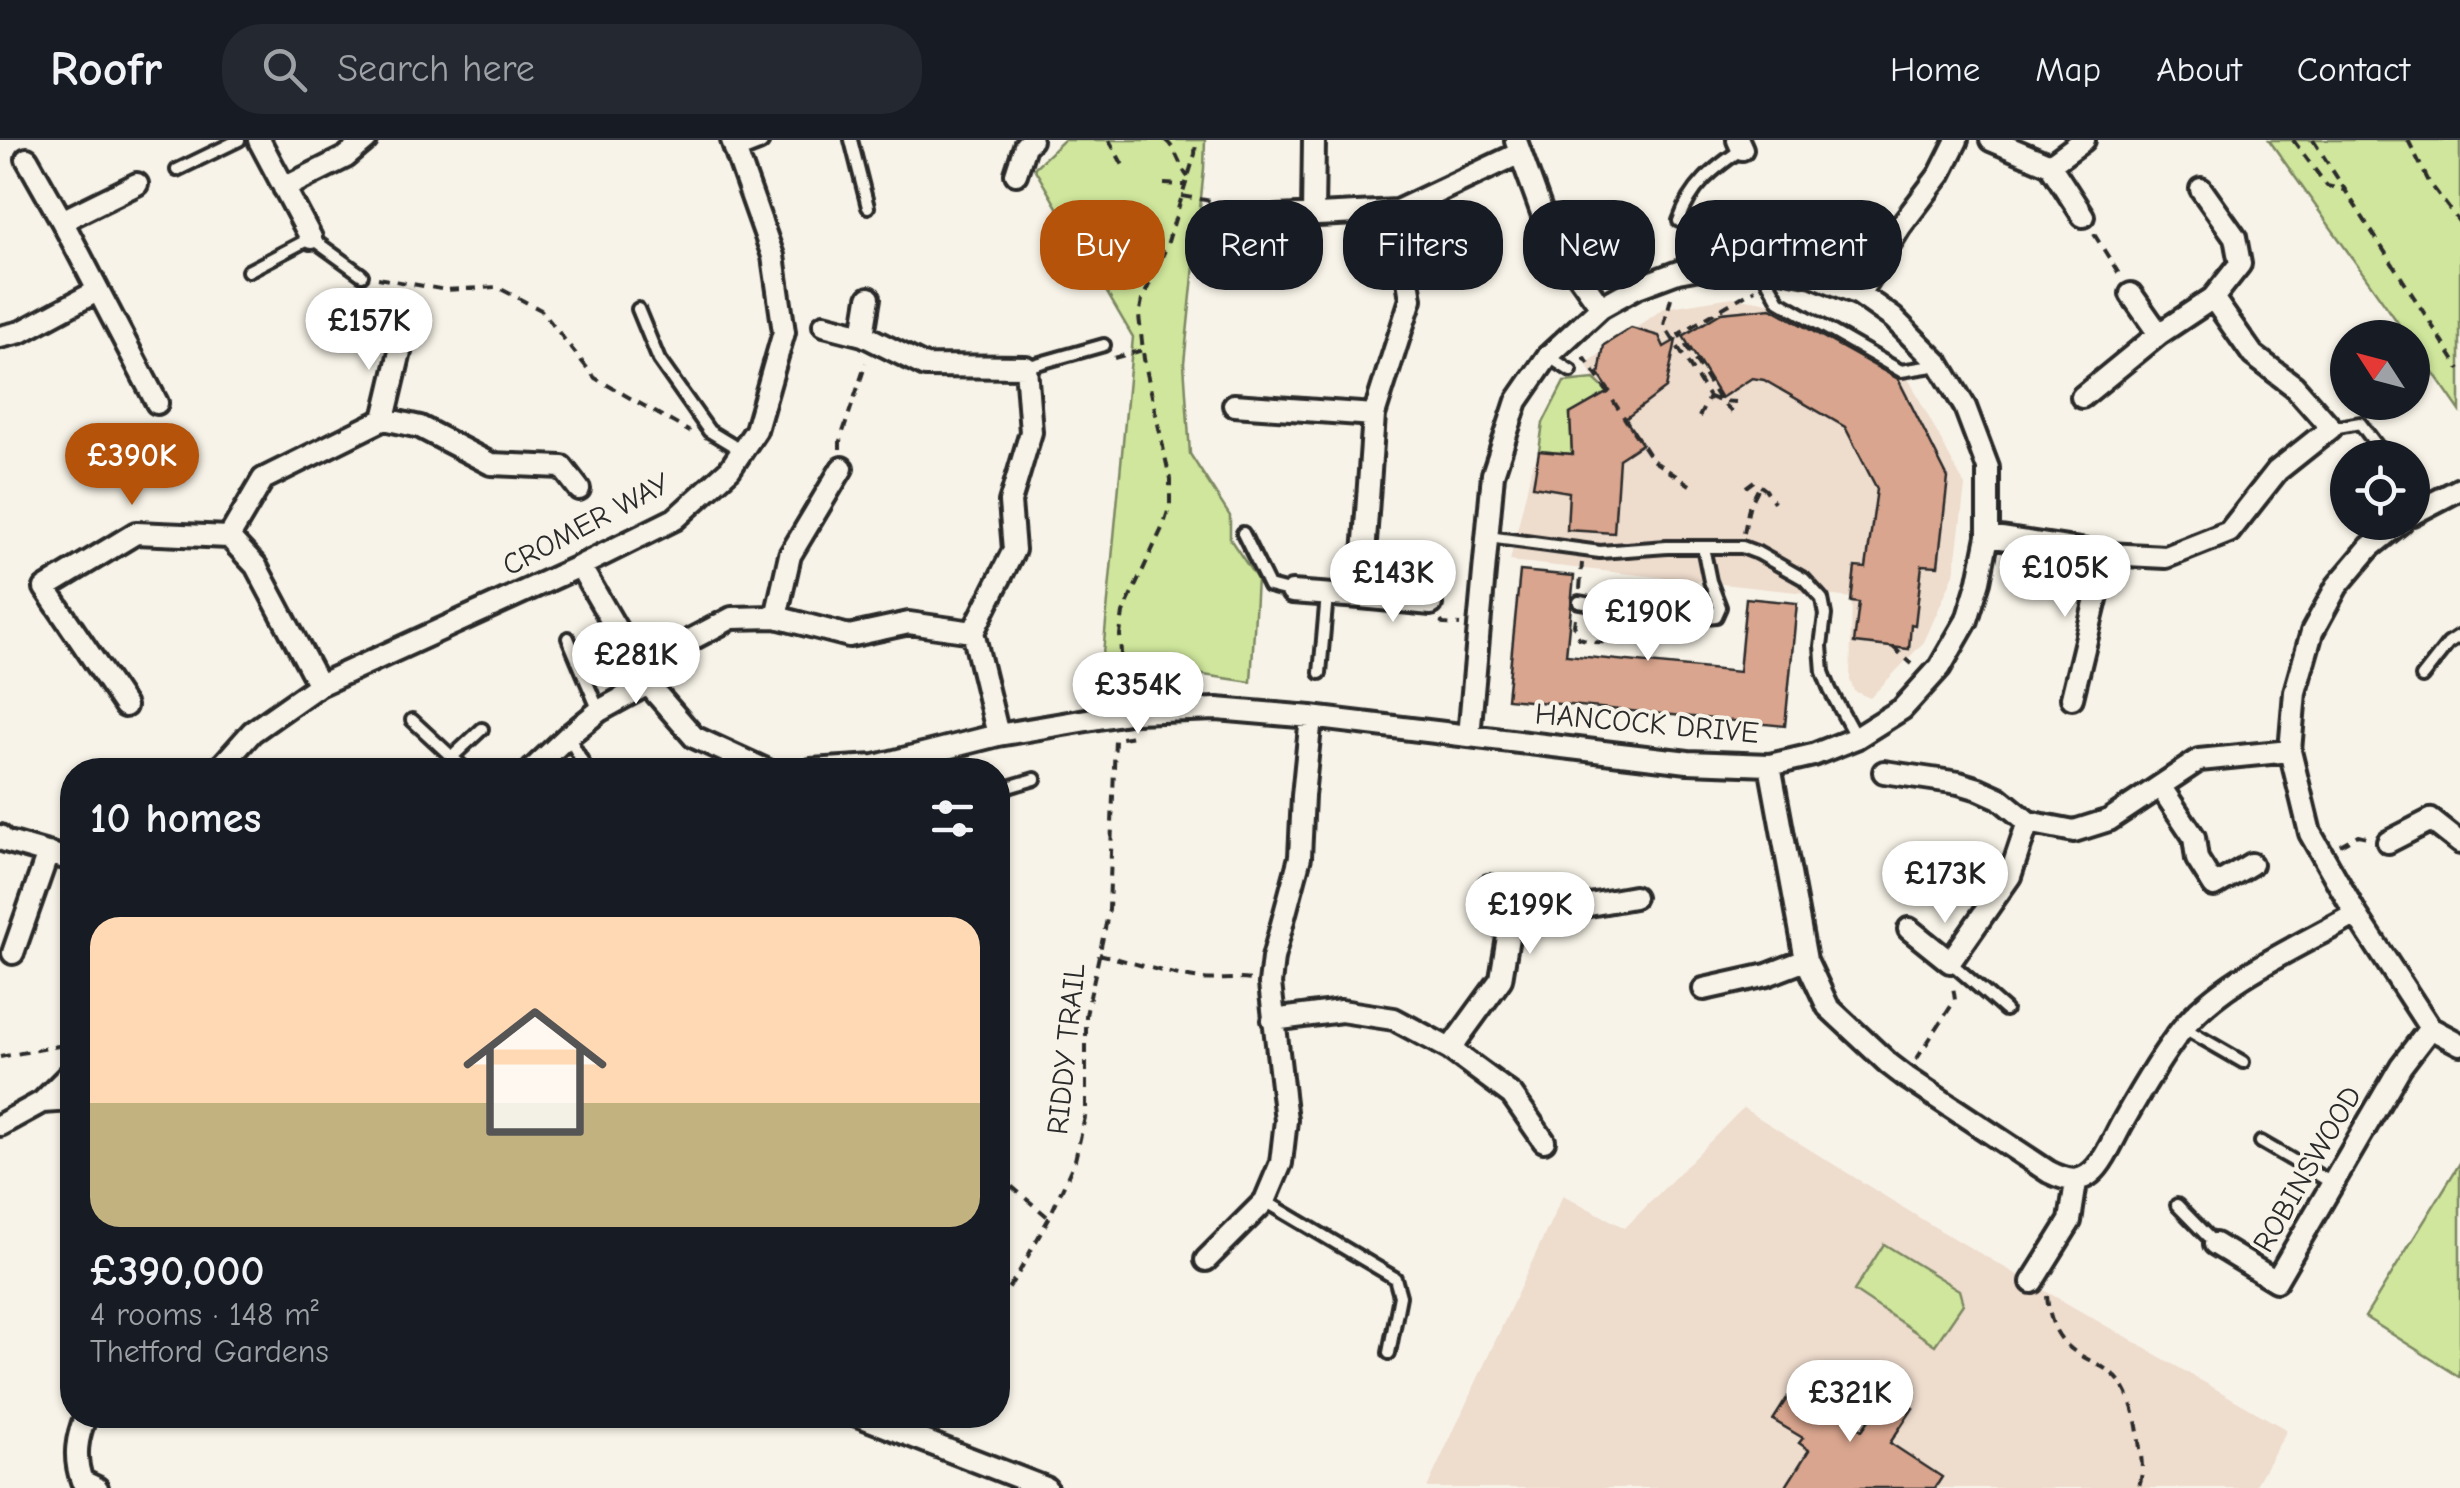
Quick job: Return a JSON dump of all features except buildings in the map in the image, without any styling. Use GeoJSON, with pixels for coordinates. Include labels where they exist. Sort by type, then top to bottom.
{"type":"FeatureCollection","features":[{"type":"Feature","properties":{"kind":"street"},"geometry":{"type":"LineString","coordinates":[[259,140],[311,238]]}},
{"type":"Feature","properties":{"kind":"street"},"geometry":{"type":"LineString","coordinates":[[284,188],[346,157],[366,140]]}},
{"type":"Feature","properties":{"kind":"street"},"geometry":{"type":"LineString","coordinates":[[734,144],[758,140]]}},
{"type":"Feature","properties":{"kind":"street"},"geometry":{"type":"LineString","coordinates":[[1016,174],[1025,146],[1031,140]]}},
{"type":"Feature","properties":{"kind":"street"},"geometry":{"type":"LineString","coordinates":[[1313,200],[1314,140]]}},
{"type":"Feature","properties":{"kind":"street"},"geometry":{"type":"LineString","coordinates":[[1858,294],[1940,174],[1957,140]]}},
{"type":"Feature","properties":{"kind":"street"},"geometry":{"type":"LineString","coordinates":[[1991,140],[2050,165],[2083,216]]}},
{"type":"Feature","properties":{"kind":"street"},"geometry":{"type":"LineString","coordinates":[[2050,165],[2084,140]]}},
{"type":"Feature","properties":{"kind":"street","name":"CROMER WAY"},"geometry":{"type":"LineString","coordinates":[[229,758],[252,732],[319,685],[580,566],[675,518],[730,470],[756,430],[784,332],[773,256],[734,144]]}},
{"type":"Feature","properties":{"kind":"street"},"geometry":{"type":"LineString","coordinates":[[1417,200],[1518,146],[1550,235],[1600,307]]}},
{"type":"Feature","properties":{"kind":"street"},"geometry":{"type":"LineString","coordinates":[[27,159],[156,403]]}},
{"type":"Feature","properties":{"kind":"street"},"geometry":{"type":"LineString","coordinates":[[62,221],[137,184]]}},
{"type":"Feature","properties":{"kind":"street"},"geometry":{"type":"LineString","coordinates":[[2082,397],[2159,334],[2213,298],[2240,264],[2235,237],[2201,190]]}},
{"type":"Feature","properties":{"kind":"street","name":"HANCOCK DRIVE"},"geometry":{"type":"LineString","coordinates":[[1470,736],[1493,474],[1517,402],[1548,356],[1600,307],[1675,273]]}},
{"type":"Feature","properties":{"kind":"street"},"geometry":{"type":"LineString","coordinates":[[1361,596],[1374,415],[1411,298],[1410,290]]}},
{"type":"Feature","properties":{"kind":"street","name":"HANCOCK DRIVE"},"geometry":{"type":"LineString","coordinates":[[913,758],[998,735],[1134,712],[1217,709],[1688,762],[1770,765],[1813,756],[1856,738],[1902,708],[1929,680],[1967,620],[1988,536],[1988,468],[1966,407],[1940,365],[1893,318],[1849,290]]}},
{"type":"Feature","properties":{"kind":"street"},"geometry":{"type":"LineString","coordinates":[[0,337],[21,332],[97,291]]}},
{"type":"Feature","properties":{"kind":"street"},"geometry":{"type":"LineString","coordinates":[[2131,294],[2159,334]]}},
{"type":"Feature","properties":{"kind":"street"},"geometry":{"type":"LineString","coordinates":[[869,338],[870,298]]}},
{"type":"Feature","properties":{"kind":"street"},"geometry":{"type":"LineString","coordinates":[[1988,536],[2108,554],[2166,557],[2229,532],[2277,472],[2331,428],[2294,386],[2253,355],[2213,298]]}},
{"type":"Feature","properties":{"kind":"street"},"geometry":{"type":"LineString","coordinates":[[824,325],[869,338],[924,366],[1026,367],[1030,432],[1010,502],[1014,550],[973,632],[998,735]]}},
{"type":"Feature","properties":{"kind":"street"},"geometry":{"type":"LineString","coordinates":[[384,419],[403,339]]}},
{"type":"Feature","properties":{"kind":"street"},"geometry":{"type":"LineString","coordinates":[[1234,405],[1374,415]]}},
{"type":"Feature","properties":{"kind":"street"},"geometry":{"type":"LineString","coordinates":[[229,537],[263,479],[384,419],[420,428],[491,464],[562,467],[579,489]]}},
{"type":"Feature","properties":{"kind":"street"},"geometry":{"type":"LineString","coordinates":[[776,617],[790,554],[842,468]]}},
{"type":"Feature","properties":{"kind":"street"},"geometry":{"type":"LineString","coordinates":[[2430,505],[2460,489]]}},
{"type":"Feature","properties":{"kind":"street"},"geometry":{"type":"LineString","coordinates":[[126,706],[46,588],[136,533],[229,537],[256,566],[319,685]]}},
{"type":"Feature","properties":{"kind":"street"},"geometry":{"type":"LineString","coordinates":[[2379,540],[2337,586],[2312,632],[2295,692],[2290,751],[2310,833],[2356,914],[2430,1028],[2460,1044]]}},
{"type":"Feature","properties":{"kind":"street"},"geometry":{"type":"LineString","coordinates":[[2072,698],[2108,554]]}},
{"type":"Feature","properties":{"kind":"street"},"geometry":{"type":"LineString","coordinates":[[580,566],[648,684],[694,737],[740,758]]}},
{"type":"Feature","properties":{"kind":"street"},"geometry":{"type":"LineString","coordinates":[[1292,592],[1431,604]]}},
{"type":"Feature","properties":{"kind":"street"},"geometry":{"type":"LineString","coordinates":[[692,639],[732,618],[776,617],[849,636],[910,622],[973,632]]}},
{"type":"Feature","properties":{"kind":"street"},"geometry":{"type":"LineString","coordinates":[[545,758],[599,711],[648,684]]}},
{"type":"Feature","properties":{"kind":"street"},"geometry":{"type":"LineString","coordinates":[[1206,1260],[1265,1200],[1280,1164],[1286,1120],[1270,984],[1272,958],[1300,857],[1311,717]]}},
{"type":"Feature","properties":{"kind":"street"},"geometry":{"type":"LineString","coordinates":[[1884,772],[1979,789],[1998,798],[2028,822],[2074,832],[2109,820],[2199,760],[2290,751]]}},
{"type":"Feature","properties":{"kind":"street"},"geometry":{"type":"LineString","coordinates":[[1770,765],[1806,960],[1828,1007],[1906,1077],[2063,1179],[2076,1182],[2097,1167],[2183,1027],[2222,991],[2356,914]]}},
{"type":"Feature","properties":{"kind":"street"},"geometry":{"type":"LineString","coordinates":[[2160,786],[2194,837],[2196,860],[2214,886],[2251,864]]}},
{"type":"Feature","properties":{"kind":"street"},"geometry":{"type":"LineString","coordinates":[[2388,842],[2431,820],[2460,843]]}},
{"type":"Feature","properties":{"kind":"street"},"geometry":{"type":"LineString","coordinates":[[1909,929],[1950,962],[2010,876],[2028,822]]}},
{"type":"Feature","properties":{"kind":"street"},"geometry":{"type":"LineString","coordinates":[[0,836],[5,841],[60,856]]}},
{"type":"Feature","properties":{"kind":"street"},"geometry":{"type":"LineString","coordinates":[[13,953],[48,853]]}},
{"type":"Feature","properties":{"kind":"street"},"geometry":{"type":"LineString","coordinates":[[1450,1050],[1501,979],[1511,919],[1490,886]]}},
{"type":"Feature","properties":{"kind":"street"},"geometry":{"type":"LineString","coordinates":[[1511,919],[1634,897]]}},
{"type":"Feature","properties":{"kind":"street"},"geometry":{"type":"LineString","coordinates":[[1704,989],[1767,975],[1806,960]]}},
{"type":"Feature","properties":{"kind":"street"},"geometry":{"type":"LineString","coordinates":[[1273,1020],[1340,1011],[1394,1020],[1450,1050],[1512,1095],[1544,1141]]}},
{"type":"Feature","properties":{"kind":"street","name":"ROBINSWOOD"},"geometry":{"type":"LineString","coordinates":[[2215,1244],[2276,1281],[2401,1066],[2430,1028]]}},
{"type":"Feature","properties":{"kind":"street"},"geometry":{"type":"LineString","coordinates":[[0,1125],[42,1102],[60,1084]]}},
{"type":"Feature","properties":{"kind":"street"},"geometry":{"type":"LineString","coordinates":[[42,1102],[60,1101]]}},
{"type":"Feature","properties":{"kind":"street"},"geometry":{"type":"LineString","coordinates":[[2039,1286],[2070,1221],[2076,1182]]}},
{"type":"Feature","properties":{"kind":"street"},"geometry":{"type":"LineString","coordinates":[[81,1428],[76,1442],[77,1469],[84,1486]]}},
{"type":"Feature","properties":{"kind":"street"},"geometry":{"type":"LineString","coordinates":[[891,1428],[1046,1488]]}},
{"type":"Feature","properties":{"kind":"lane"},"geometry":{"type":"LineString","coordinates":[[177,170],[239,140]]}},
{"type":"Feature","properties":{"kind":"lane"},"geometry":{"type":"LineString","coordinates":[[851,140],[868,207]]}},
{"type":"Feature","properties":{"kind":"lane"},"geometry":{"type":"LineString","coordinates":[[1688,200],[1704,176],[1740,144]]}},
{"type":"Feature","properties":{"kind":"lane"},"geometry":{"type":"LineString","coordinates":[[248,271],[311,238],[362,275]]}},
{"type":"Feature","properties":{"kind":"lane"},"geometry":{"type":"LineString","coordinates":[[1773,290],[1779,301],[1900,371],[1940,365]]}},
{"type":"Feature","properties":{"kind":"lane"},"geometry":{"type":"LineString","coordinates":[[638,309],[659,360],[709,431],[742,451]]}},
{"type":"Feature","properties":{"kind":"lane"},"geometry":{"type":"LineString","coordinates":[[1026,367],[1104,345]]}},
{"type":"Feature","properties":{"kind":"lane"},"geometry":{"type":"LineString","coordinates":[[1548,356],[1572,371]]}},
{"type":"Feature","properties":{"kind":"lane"},"geometry":{"type":"LineString","coordinates":[[2331,428],[2360,424],[2372,440]]}},
{"type":"Feature","properties":{"kind":"lane"},"geometry":{"type":"LineString","coordinates":[[1243,533],[1269,586],[1292,592]]}},
{"type":"Feature","properties":{"kind":"lane"},"geometry":{"type":"LineString","coordinates":[[1487,536],[1600,552],[1742,546],[1758,552],[1804,579],[1822,599],[1826,615],[1821,646],[1823,672],[1856,738]]}},
{"type":"Feature","properties":{"kind":"lane"},"geometry":{"type":"LineString","coordinates":[[1578,602],[1704,618],[1716,616],[1720,611],[1703,548]]}},
{"type":"Feature","properties":{"kind":"lane"},"geometry":{"type":"LineString","coordinates":[[1320,673],[1327,594]]}},
{"type":"Feature","properties":{"kind":"lane"},"geometry":{"type":"LineString","coordinates":[[2422,677],[2448,644],[2460,636]]}},
{"type":"Feature","properties":{"kind":"lane"},"geometry":{"type":"LineString","coordinates":[[568,638],[599,711]]}},
{"type":"Feature","properties":{"kind":"lane"},"geometry":{"type":"LineString","coordinates":[[412,720],[452,757],[482,728]]}},
{"type":"Feature","properties":{"kind":"lane"},"geometry":{"type":"LineString","coordinates":[[568,736],[580,758]]}},
{"type":"Feature","properties":{"kind":"lane"},"geometry":{"type":"LineString","coordinates":[[1010,786],[1035,779]]}},
{"type":"Feature","properties":{"kind":"lane"},"geometry":{"type":"LineString","coordinates":[[1950,962],[2006,1010]]}},
{"type":"Feature","properties":{"kind":"lane"},"geometry":{"type":"LineString","coordinates":[[2183,1027],[2243,1062]]}},
{"type":"Feature","properties":{"kind":"lane"},"geometry":{"type":"LineString","coordinates":[[2260,1142],[2333,1183]]}},
{"type":"Feature","properties":{"kind":"lane"},"geometry":{"type":"LineString","coordinates":[[1265,1200],[1395,1278],[1400,1296],[1389,1353]]}},
{"type":"Feature","properties":{"kind":"lane"},"geometry":{"type":"LineString","coordinates":[[2177,1205],[2215,1244]]}},
{"type":"Feature","properties":{"kind":"path"},"geometry":{"type":"LineString","coordinates":[[1109,140],[1126,169]]}},
{"type":"Feature","properties":{"kind":"path"},"geometry":{"type":"LineString","coordinates":[[1166,140],[1188,178]]}},
{"type":"Feature","properties":{"kind":"path"},"geometry":{"type":"LineString","coordinates":[[1133,693],[1123,693],[1123,613],[1170,504],[1170,479],[1144,359],[1139,316],[1142,300],[1166,248],[1196,140]]}},
{"type":"Feature","properties":{"kind":"path"},"geometry":{"type":"LineString","coordinates":[[2294,140],[2326,186],[2346,190]]}},
{"type":"Feature","properties":{"kind":"path"},"geometry":{"type":"LineString","coordinates":[[2314,140],[2460,369]]}},
{"type":"Feature","properties":{"kind":"path"},"geometry":{"type":"LineString","coordinates":[[2408,140],[2429,182],[2460,223]]}},
{"type":"Feature","properties":{"kind":"path"},"geometry":{"type":"LineString","coordinates":[[1164,184],[1186,185]]}},
{"type":"Feature","properties":{"kind":"path"},"geometry":{"type":"LineString","coordinates":[[1182,196],[1205,200]]}},
{"type":"Feature","properties":{"kind":"path"},"geometry":{"type":"LineString","coordinates":[[2083,216],[2131,294]]}},
{"type":"Feature","properties":{"kind":"path"},"geometry":{"type":"LineString","coordinates":[[362,275],[446,290],[497,287],[540,310],[595,378],[688,432],[709,431]]}},
{"type":"Feature","properties":{"kind":"path"},"geometry":{"type":"LineString","coordinates":[[1675,283],[1664,325],[1709,398],[1736,402]]}},
{"type":"Feature","properties":{"kind":"path"},"geometry":{"type":"LineString","coordinates":[[1733,413],[1720,400],[1679,334],[1740,290]]}},
{"type":"Feature","properties":{"kind":"path"},"geometry":{"type":"LineString","coordinates":[[842,468],[840,441],[869,338]]}},
{"type":"Feature","properties":{"kind":"path"},"geometry":{"type":"LineString","coordinates":[[1572,371],[1586,358],[1652,460],[1690,486]]}},
{"type":"Feature","properties":{"kind":"path"},"geometry":{"type":"LineString","coordinates":[[1699,417],[1709,398]]}},
{"type":"Feature","properties":{"kind":"path"},"geometry":{"type":"LineString","coordinates":[[1746,487],[1754,481],[1774,502]]}},
{"type":"Feature","properties":{"kind":"path"},"geometry":{"type":"LineString","coordinates":[[1742,546],[1749,508],[1760,485]]}},
{"type":"Feature","properties":{"kind":"path"},"geometry":{"type":"LineString","coordinates":[[1583,559],[1574,624],[1579,638],[1652,643],[1657,638],[1663,611]]}},
{"type":"Feature","properties":{"kind":"path"},"geometry":{"type":"LineString","coordinates":[[1894,647],[1929,680]]}},
{"type":"Feature","properties":{"kind":"path","name":"RIDDY TRAIL"},"geometry":{"type":"LineString","coordinates":[[1010,1286],[1049,1218],[1075,1160],[1086,1114],[1086,1014],[1109,910],[1116,739],[1134,736]]}},
{"type":"Feature","properties":{"kind":"path"},"geometry":{"type":"LineString","coordinates":[[2322,854],[2358,835],[2388,842]]}},
{"type":"Feature","properties":{"kind":"path"},"geometry":{"type":"LineString","coordinates":[[1099,954],[1202,979],[1232,977],[1270,984]]}},
{"type":"Feature","properties":{"kind":"path"},"geometry":{"type":"LineString","coordinates":[[1906,1077],[1955,1000],[1950,962]]}},
{"type":"Feature","properties":{"kind":"path"},"geometry":{"type":"LineString","coordinates":[[0,1057],[60,1046]]}},
{"type":"Feature","properties":{"kind":"path"},"geometry":{"type":"LineString","coordinates":[[1010,1185],[1049,1218]]}},
{"type":"Feature","properties":{"kind":"path"},"geometry":{"type":"LineString","coordinates":[[2039,1286],[2056,1333],[2074,1351],[2100,1364],[2119,1380],[2136,1416],[2143,1478],[2138,1488]]}},
{"type":"Feature","properties":{"kind":"shaded area"},"geometry":{"type":"Polygon","coordinates":[[[1733,297],[1783,305],[1907,376],[1965,486],[1954,574],[1924,642],[1870,698],[1854,691],[1850,680],[1852,598],[1510,561],[1533,462],[1572,454],[1570,414],[1607,392],[1586,364],[1664,308],[1733,297]]]}},
{"type":"Feature","properties":{"kind":"shaded area"},"geometry":{"type":"Polygon","coordinates":[[[1743,1108],[1936,1228],[2287,1430],[2254,1488],[1427,1488],[1563,1195],[1625,1228],[1743,1108]]]}},
{"type":"Feature","properties":{"kind":"green space"},"geometry":{"type":"Polygon","coordinates":[[[1064,140],[1205,140],[1201,200],[1185,200],[1185,290],[1192,290],[1184,363],[1190,454],[1230,516],[1230,539],[1257,579],[1251,682],[1190,673],[1099,696],[1133,337],[1105,290],[1165,290],[1165,200],[1053,200],[1034,168],[1064,140]]]}},
{"type":"Feature","properties":{"kind":"green space"},"geometry":{"type":"Polygon","coordinates":[[[2269,140],[2460,140],[2460,411],[2430,368],[2430,320],[2396,320],[2269,140]]]}},
{"type":"Feature","properties":{"kind":"green space"},"geometry":{"type":"Polygon","coordinates":[[[1594,379],[1608,392],[1570,414],[1572,454],[1539,451],[1543,423],[1564,382],[1594,379]]]}},
{"type":"Feature","properties":{"kind":"green space"},"geometry":{"type":"Polygon","coordinates":[[[2460,1163],[2460,1377],[2365,1317],[2460,1163]]]}},
{"type":"Feature","properties":{"kind":"green space"},"geometry":{"type":"Polygon","coordinates":[[[1884,1244],[1959,1290],[1963,1304],[1935,1345],[1854,1291],[1884,1244]]]}}]}
